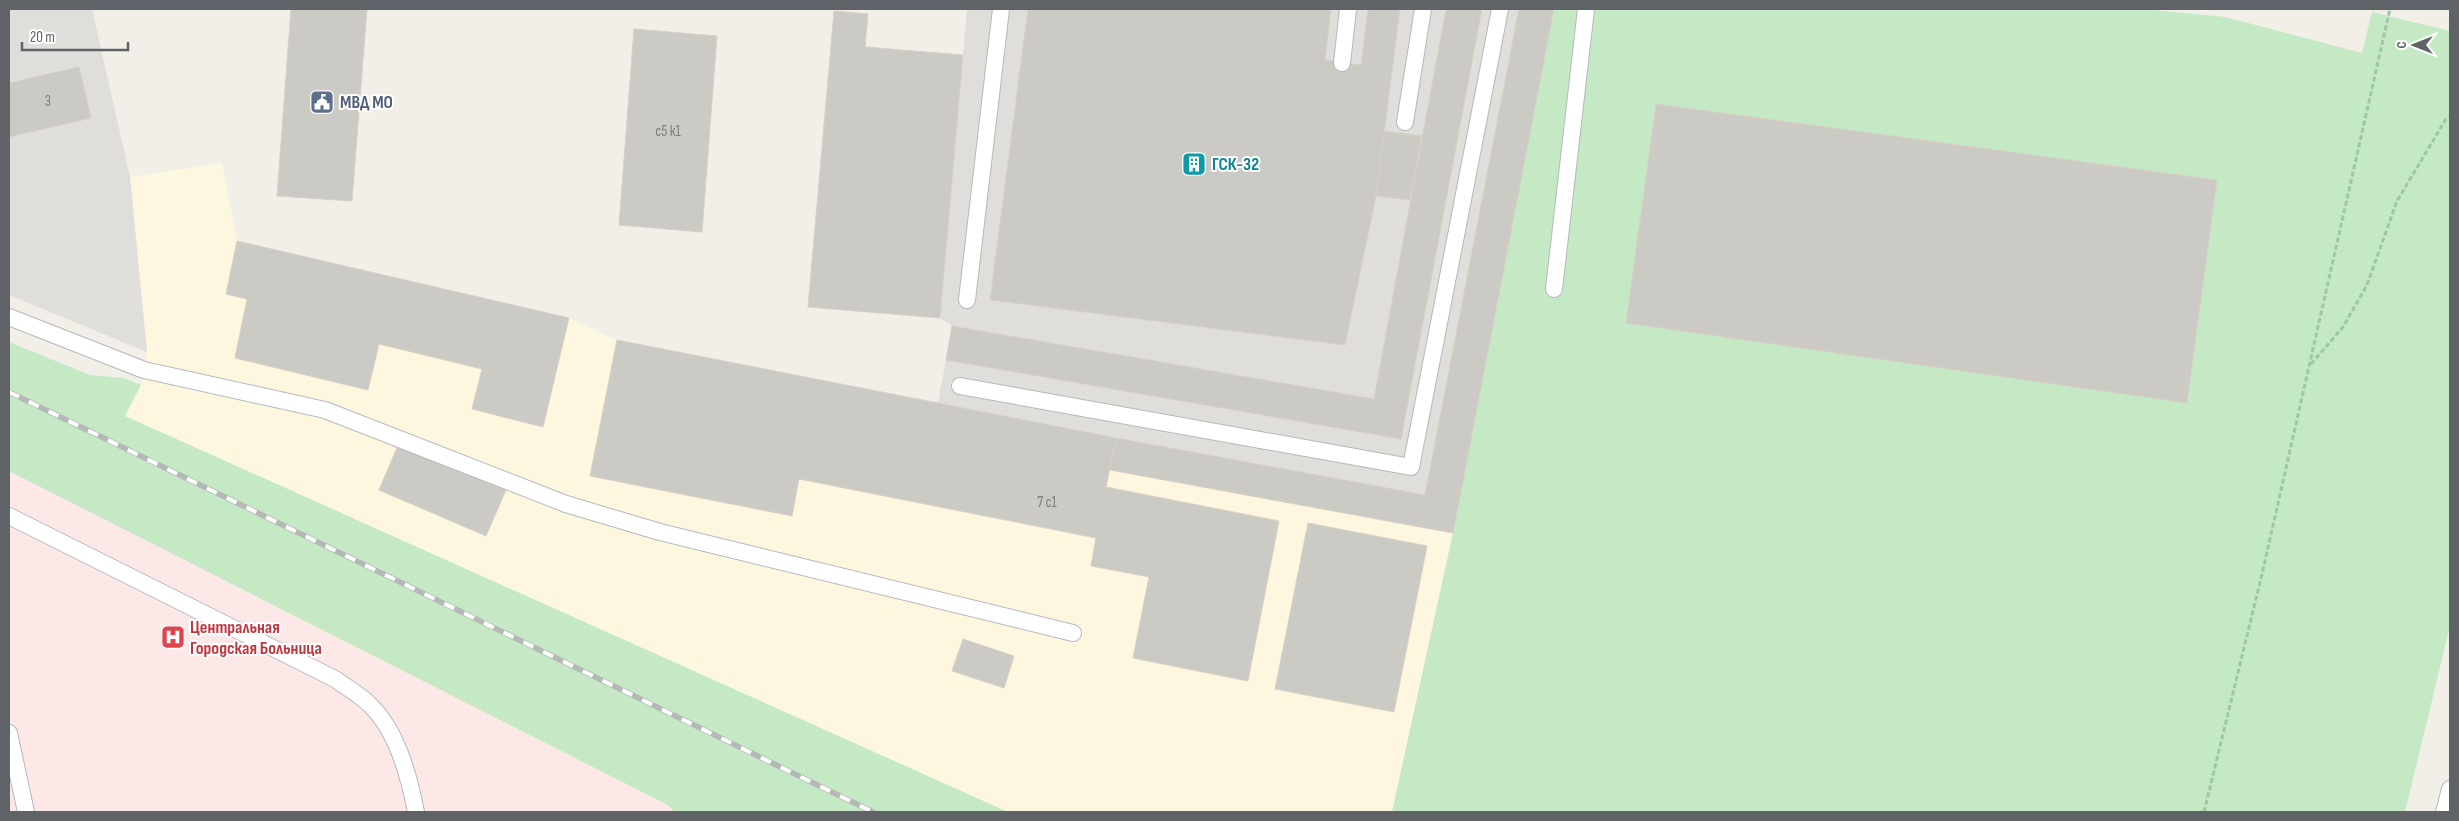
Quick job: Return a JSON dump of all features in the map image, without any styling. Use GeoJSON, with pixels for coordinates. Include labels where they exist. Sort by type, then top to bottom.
{"type":"FeatureCollection","features":[{"type":"Feature","properties":{"kind":"lane"},"geometry":{"type":"LineString","coordinates":[[967,300],[1000,9]]}},
{"type":"Feature","properties":{"kind":"lane"},"geometry":{"type":"LineString","coordinates":[[1342,62],[1348,9]]}},
{"type":"Feature","properties":{"kind":"lane"},"geometry":{"type":"LineString","coordinates":[[1406,122],[1423,9]]}},
{"type":"Feature","properties":{"kind":"lane"},"geometry":{"type":"LineString","coordinates":[[960,386],[1411,467],[1500,9]]}},
{"type":"Feature","properties":{"kind":"lane"},"geometry":{"type":"LineString","coordinates":[[1554,289],[1586,9]]}},
{"type":"Feature","properties":{"kind":"lane"},"geometry":{"type":"LineString","coordinates":[[9,317],[144,370],[325,410],[566,504],[651,529],[1073,633]]}},
{"type":"Feature","properties":{"kind":"lane"},"geometry":{"type":"LineString","coordinates":[[9,516],[335,678],[369,704],[389,729],[402,761],[416,812]]}},
{"type":"Feature","properties":{"kind":"lane"},"geometry":{"type":"LineString","coordinates":[[9,733],[26,812]]}},
{"type":"Feature","properties":{"kind":"lane"},"geometry":{"type":"LineString","coordinates":[[2444,812],[2450,789]]}},
{"type":"Feature","properties":{"kind":"path"},"geometry":{"type":"LineString","coordinates":[[2204,812],[2262,574],[2390,9]]}},
{"type":"Feature","properties":{"kind":"path"},"geometry":{"type":"LineString","coordinates":[[2309,366],[2343,327],[2367,286],[2397,201],[2446,119],[2450,117]]}},
{"type":"Feature","properties":{"kind":"shaded area"},"geometry":{"type":"Polygon","coordinates":[[[9,9],[92,9],[130,177],[147,352],[9,295],[9,9]]]}},
{"type":"Feature","properties":{"kind":"shaded area"},"geometry":{"type":"Polygon","coordinates":[[[967,9],[1554,9],[1453,533],[1110,470],[1116,438],[938,403],[952,326],[940,318],[967,9]]]}},
{"type":"Feature","properties":{"kind":"shaded area"},"geometry":{"type":"Polygon","coordinates":[[[222,163],[237,241],[569,318],[617,340],[1116,438],[1110,470],[1453,533],[1392,812],[1008,812],[125,416],[141,384],[147,352],[130,177],[222,163]]]}},
{"type":"Feature","properties":{"kind":"shaded area","name":"Центральная Городская Больница"},"geometry":{"type":"Polygon","coordinates":[[[9,471],[666,804],[675,812],[9,812],[9,471]]]}},
{"type":"Feature","properties":{"kind":"green space"},"geometry":{"type":"Polygon","coordinates":[[[1554,9],[2144,9],[2225,17],[2362,53],[2372,12],[2450,31],[2450,626],[2405,812],[1392,812],[1453,533],[1554,9]]]}},
{"type":"Feature","properties":{"kind":"green space"},"geometry":{"type":"Polygon","coordinates":[[[9,342],[90,375],[124,378],[141,385],[125,416],[1008,812],[675,812],[666,804],[9,471],[9,342]]]}},
{"type":"Feature","properties":{"kind":"building","name":"МВД МО"},"geometry":{"type":"Polygon","coordinates":[[[291,9],[367,9],[352,201],[277,196],[291,9]]]}},
{"type":"Feature","properties":{"kind":"building","name":"ГСК-32"},"geometry":{"type":"Polygon","coordinates":[[[1028,9],[1331,9],[1325,60],[1361,65],[1368,9],[1400,9],[1376,196],[1345,345],[990,300],[1028,9]]]}},
{"type":"Feature","properties":{"kind":"building"},"geometry":{"type":"Polygon","coordinates":[[[1446,9],[1482,9],[1401,439],[946,360],[952,326],[1374,399],[1446,9]]]}},
{"type":"Feature","properties":{"kind":"building"},"geometry":{"type":"Polygon","coordinates":[[[1519,9],[1554,9],[1453,533],[1110,470],[1116,438],[1425,495],[1519,9]]]}},
{"type":"Feature","properties":{"kind":"building"},"geometry":{"type":"Polygon","coordinates":[[[834,11],[868,14],[865,47],[963,55],[940,318],[808,307],[834,11]]]}},
{"type":"Feature","properties":{"kind":"building"},"geometry":{"type":"Polygon","coordinates":[[[634,29],[717,36],[702,232],[619,225],[634,29]]]}},
{"type":"Feature","properties":{"kind":"building"},"geometry":{"type":"Polygon","coordinates":[[[79,67],[91,118],[9,137],[9,83],[79,67]]]}},
{"type":"Feature","properties":{"kind":"building"},"geometry":{"type":"Polygon","coordinates":[[[1656,104],[2217,180],[2187,403],[1626,323],[1656,104]]]}},
{"type":"Feature","properties":{"kind":"building"},"geometry":{"type":"Polygon","coordinates":[[[1384,131],[1422,136],[1410,200],[1376,196],[1384,131]]]}},
{"type":"Feature","properties":{"kind":"building"},"geometry":{"type":"Polygon","coordinates":[[[237,241],[569,318],[543,427],[472,409],[482,369],[379,344],[368,390],[235,358],[247,299],[226,294],[237,241]]]}},
{"type":"Feature","properties":{"kind":"building"},"geometry":{"type":"Polygon","coordinates":[[[617,340],[1116,438],[1106,487],[1279,521],[1248,681],[1133,658],[1149,577],[1091,566],[1096,538],[799,479],[792,516],[590,476],[617,340]]]}},
{"type":"Feature","properties":{"kind":"building"},"geometry":{"type":"Polygon","coordinates":[[[399,443],[506,490],[486,536],[379,490],[399,443]]]}},
{"type":"Feature","properties":{"kind":"building"},"geometry":{"type":"Polygon","coordinates":[[[1308,523],[1427,546],[1394,712],[1275,689],[1308,523]]]}},
{"type":"Feature","properties":{"kind":"building"},"geometry":{"type":"Polygon","coordinates":[[[963,639],[1014,656],[1004,688],[952,671],[963,639]]]}},
{"type":"Feature","properties":{"kind":"railway"},"geometry":{"type":"LineString","coordinates":[[9,392],[873,812]]}},
{"type":"Feature","properties":{"kind":"place","name":"МВД МО"},"geometry":{"type":"Point","coordinates":[322,102]}},
{"type":"Feature","properties":{"kind":"place","name":"ГСК-32"},"geometry":{"type":"Point","coordinates":[1194,164]}},
{"type":"Feature","properties":{"kind":"place","name":"Центральная Городская Больница"},"geometry":{"type":"Point","coordinates":[173,637]}}]}
